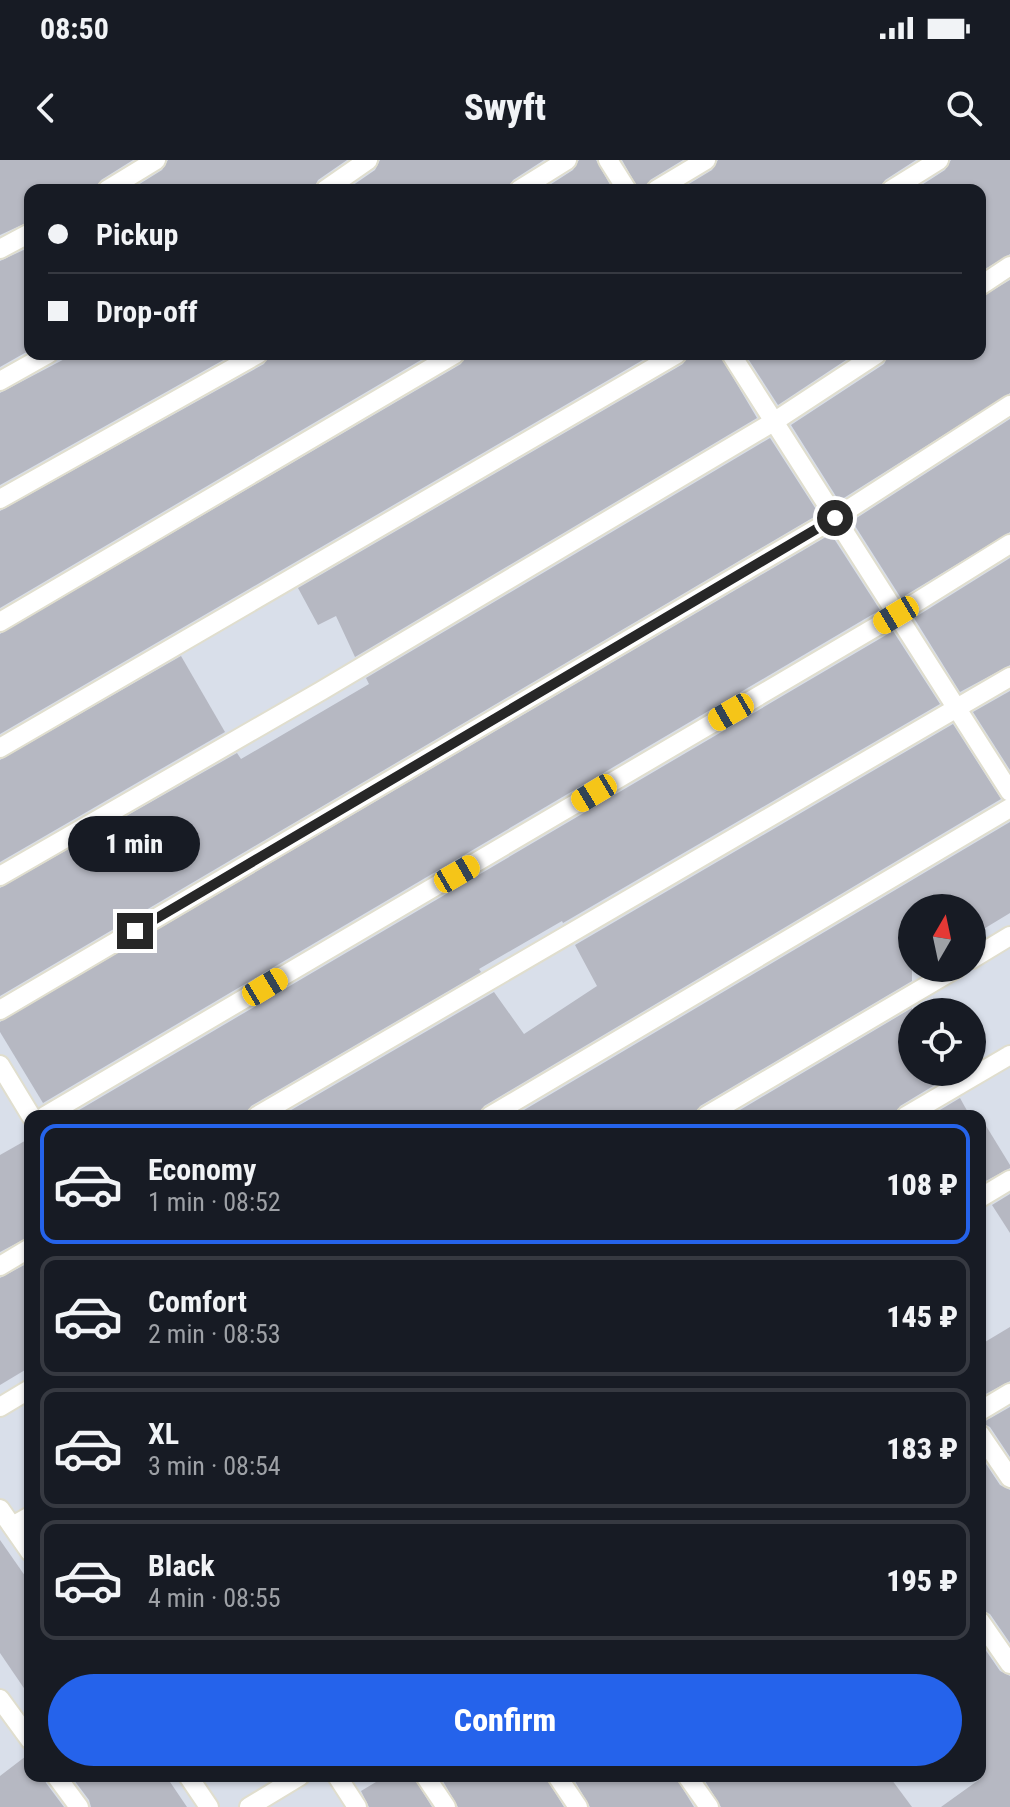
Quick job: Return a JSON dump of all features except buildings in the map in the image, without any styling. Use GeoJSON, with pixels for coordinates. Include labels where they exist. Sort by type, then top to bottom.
{"type":"FeatureCollection","features":[{"type":"Feature","properties":{"kind":"lane"},"geometry":{"type":"LineString","coordinates":[[117,184],[156,160]]}},
{"type":"Feature","properties":{"kind":"lane"},"geometry":{"type":"LineString","coordinates":[[334,184],[368,160]]}},
{"type":"Feature","properties":{"kind":"lane"},"geometry":{"type":"LineString","coordinates":[[529,184],[567,160]]}},
{"type":"Feature","properties":{"kind":"lane"},"geometry":{"type":"LineString","coordinates":[[608,160],[623,184]]}},
{"type":"Feature","properties":{"kind":"lane"},"geometry":{"type":"LineString","coordinates":[[666,184],[706,160]]}},
{"type":"Feature","properties":{"kind":"lane"},"geometry":{"type":"LineString","coordinates":[[901,184],[939,160]]}},
{"type":"Feature","properties":{"kind":"lane"},"geometry":{"type":"LineString","coordinates":[[0,249],[24,236]]}},
{"type":"Feature","properties":{"kind":"lane"},"geometry":{"type":"LineString","coordinates":[[986,282],[1010,266]]}},
{"type":"Feature","properties":{"kind":"lane"},"geometry":{"type":"LineString","coordinates":[[0,381],[37,360]]}},
{"type":"Feature","properties":{"kind":"lane"},"geometry":{"type":"LineString","coordinates":[[0,499],[247,360]]}},
{"type":"Feature","properties":{"kind":"lane"},"geometry":{"type":"LineString","coordinates":[[0,622],[445,360]]}},
{"type":"Feature","properties":{"kind":"lane"},"geometry":{"type":"LineString","coordinates":[[0,748],[667,360]]}},
{"type":"Feature","properties":{"kind":"lane"},"geometry":{"type":"LineString","coordinates":[[735,360],[1010,792]]}},
{"type":"Feature","properties":{"kind":"lane"},"geometry":{"type":"LineString","coordinates":[[0,876],[335,683],[775,421],[868,360]]}},
{"type":"Feature","properties":{"kind":"lane"},"geometry":{"type":"LineString","coordinates":[[0,1010],[835,518],[1010,405]]}},
{"type":"Feature","properties":{"kind":"lane"},"geometry":{"type":"LineString","coordinates":[[55,1110],[896,615],[1010,544]]}},
{"type":"Feature","properties":{"kind":"lane"},"geometry":{"type":"LineString","coordinates":[[267,1110],[1010,677]]}},
{"type":"Feature","properties":{"kind":"lane"},"geometry":{"type":"LineString","coordinates":[[500,1110],[1010,808]]}},
{"type":"Feature","properties":{"kind":"lane"},"geometry":{"type":"LineString","coordinates":[[986,951],[1010,936]]}},
{"type":"Feature","properties":{"kind":"lane"},"geometry":{"type":"LineString","coordinates":[[716,1110],[933,982]]}},
{"type":"Feature","properties":{"kind":"lane"},"geometry":{"type":"LineString","coordinates":[[916,1110],[1010,1055]]}},
{"type":"Feature","properties":{"kind":"lane"},"geometry":{"type":"LineString","coordinates":[[0,1065],[27,1110]]}},
{"type":"Feature","properties":{"kind":"lane"},"geometry":{"type":"LineString","coordinates":[[986,1194],[1010,1180]]}},
{"type":"Feature","properties":{"kind":"lane"},"geometry":{"type":"LineString","coordinates":[[0,1266],[24,1252]]}},
{"type":"Feature","properties":{"kind":"lane"},"geometry":{"type":"LineString","coordinates":[[0,1407],[24,1393]]}},
{"type":"Feature","properties":{"kind":"lane"},"geometry":{"type":"LineString","coordinates":[[986,1407],[1010,1393]]}},
{"type":"Feature","properties":{"kind":"lane"},"geometry":{"type":"LineString","coordinates":[[986,1443],[1010,1478]]}},
{"type":"Feature","properties":{"kind":"lane"},"geometry":{"type":"LineString","coordinates":[[0,1509],[24,1543]]}},
{"type":"Feature","properties":{"kind":"lane"},"geometry":{"type":"LineString","coordinates":[[12,1526],[24,1519]]}},
{"type":"Feature","properties":{"kind":"lane"},"geometry":{"type":"LineString","coordinates":[[986,1630],[1010,1664]]}},
{"type":"Feature","properties":{"kind":"lane"},"geometry":{"type":"LineString","coordinates":[[0,1699],[24,1732]]}},
{"type":"Feature","properties":{"kind":"lane"},"geometry":{"type":"LineString","coordinates":[[60,1782],[79,1807]]}},
{"type":"Feature","properties":{"kind":"lane"},"geometry":{"type":"LineString","coordinates":[[192,1782],[209,1807]]}},
{"type":"Feature","properties":{"kind":"lane"},"geometry":{"type":"LineString","coordinates":[[249,1807],[290,1782]]}},
{"type":"Feature","properties":{"kind":"lane"},"geometry":{"type":"LineString","coordinates":[[341,1782],[357,1807]]}},
{"type":"Feature","properties":{"kind":"lane"},"geometry":{"type":"LineString","coordinates":[[429,1782],[446,1807]]}},
{"type":"Feature","properties":{"kind":"lane"},"geometry":{"type":"LineString","coordinates":[[561,1782],[578,1807]]}},
{"type":"Feature","properties":{"kind":"lane"},"geometry":{"type":"LineString","coordinates":[[691,1782],[709,1807]]}},
{"type":"Feature","properties":{"kind":"route"},"geometry":{"type":"LineString","coordinates":[[135,931],[835,518]]}}]}
